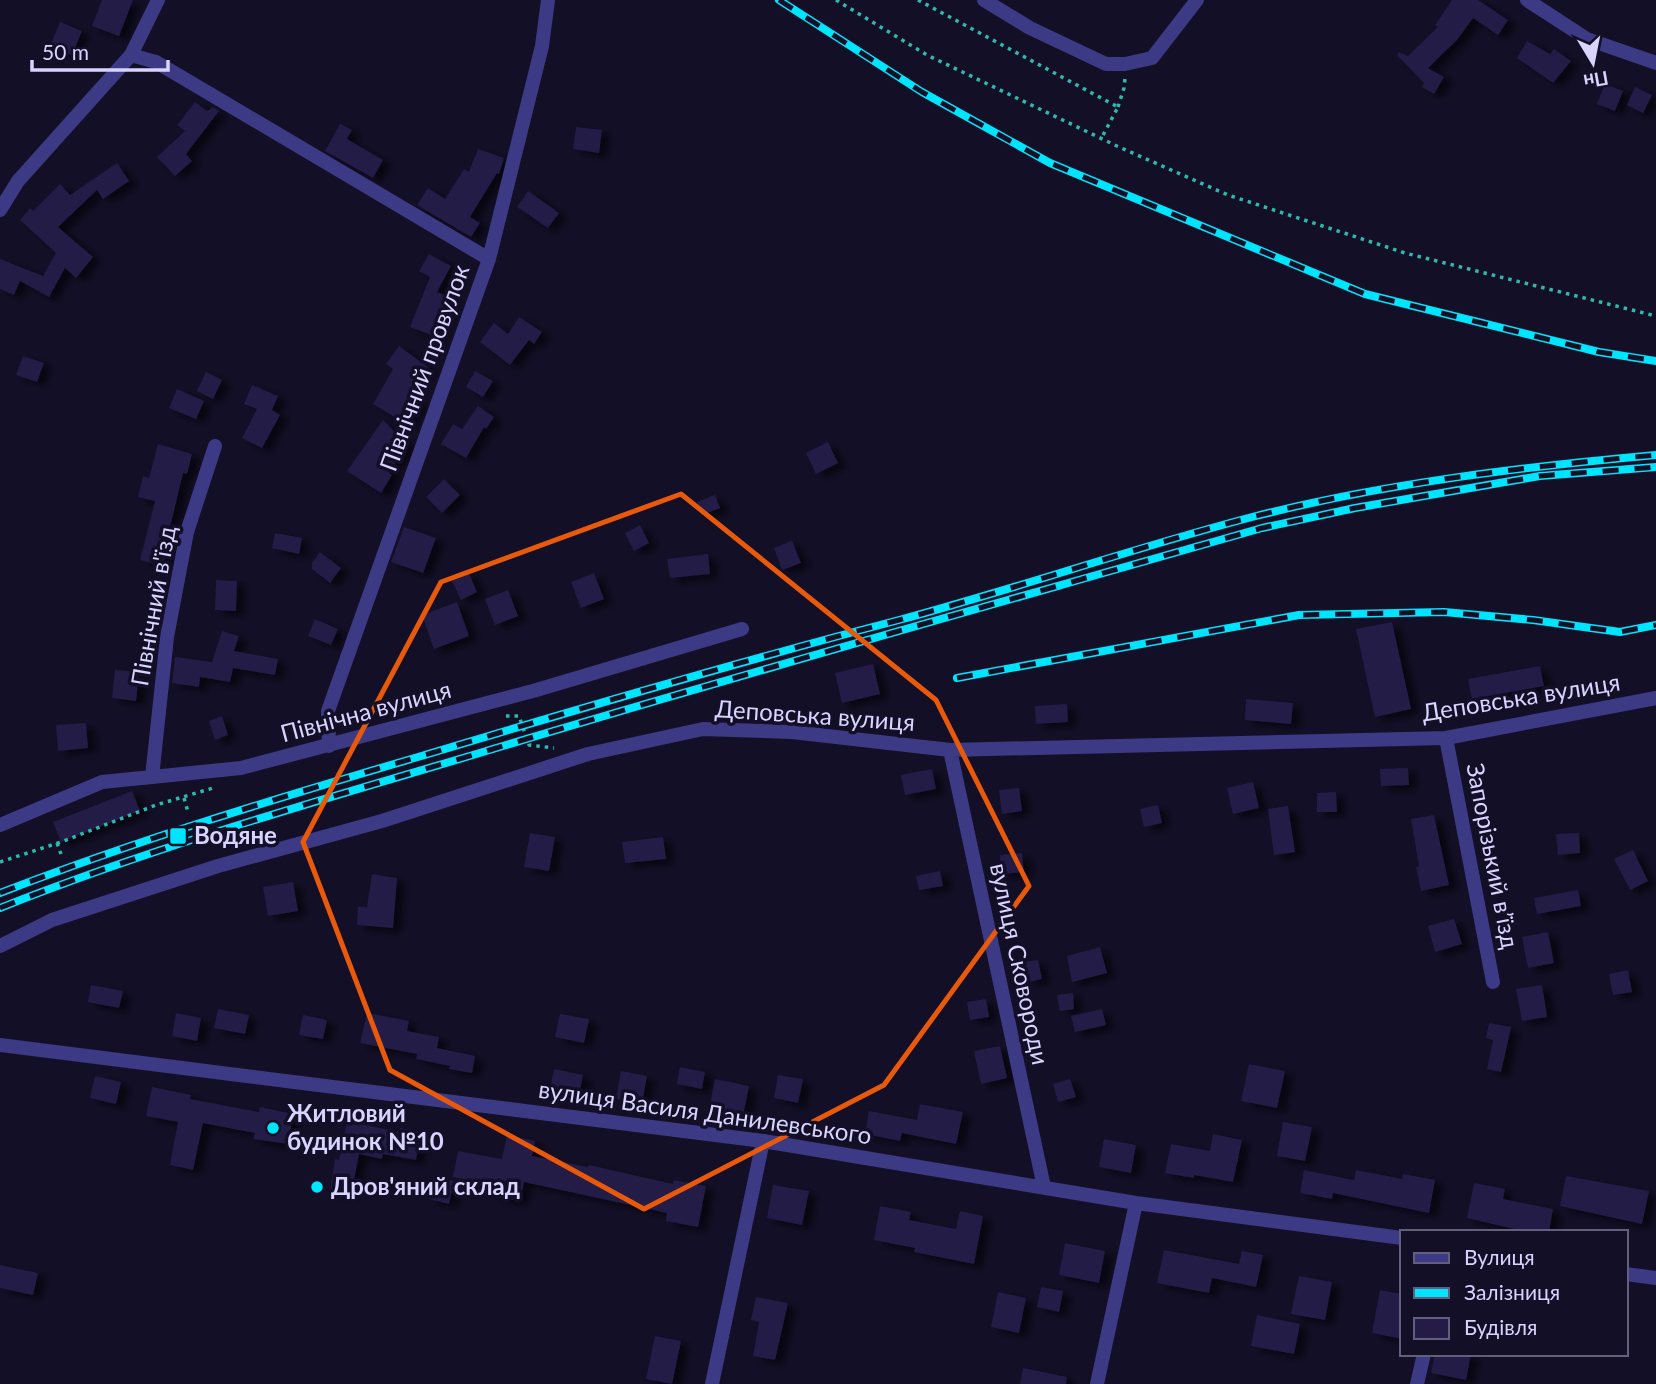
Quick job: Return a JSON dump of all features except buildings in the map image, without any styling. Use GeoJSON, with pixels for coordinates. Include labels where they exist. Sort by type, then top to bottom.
{"type":"FeatureCollection","features":[{"type":"Feature","properties":{"kind":"street"},"geometry":{"type":"LineString","coordinates":[[0,210],[19,181],[131,55],[158,0]]}},
{"type":"Feature","properties":{"kind":"street","name":"Північний провулок"},"geometry":{"type":"LineString","coordinates":[[329,746],[328,710],[489,259],[542,46],[548,0]]}},
{"type":"Feature","properties":{"kind":"street"},"geometry":{"type":"LineString","coordinates":[[984,0],[1030,27],[1106,64],[1125,64],[1152,58],[1198,0]]}},
{"type":"Feature","properties":{"kind":"street"},"geometry":{"type":"LineString","coordinates":[[1527,0],[1587,39],[1656,63]]}},
{"type":"Feature","properties":{"kind":"street"},"geometry":{"type":"LineString","coordinates":[[131,55],[156,62],[489,259]]}},
{"type":"Feature","properties":{"kind":"street","name":"Північний в'їзд"},"geometry":{"type":"LineString","coordinates":[[152,777],[167,637],[182,558],[187,532],[215,446]]}},
{"type":"Feature","properties":{"kind":"street","name":"Північна вулиця"},"geometry":{"type":"LineString","coordinates":[[0,825],[102,782],[241,768],[483,705],[742,629]]}},
{"type":"Feature","properties":{"kind":"street","name":"Деповська вулиця"},"geometry":{"type":"LineString","coordinates":[[0,946],[52,920],[218,866],[382,821],[581,756],[703,729],[792,732],[950,750],[1446,738],[1656,698]]}},
{"type":"Feature","properties":{"kind":"street","name":"Запорізький вʼїзд"},"geometry":{"type":"LineString","coordinates":[[1446,738],[1493,982]]}},
{"type":"Feature","properties":{"kind":"street","name":"вулиця Сковороди"},"geometry":{"type":"LineString","coordinates":[[950,750],[1044,1188]]}},
{"type":"Feature","properties":{"kind":"street","name":"вулиця Василя Данилевського"},"geometry":{"type":"LineString","coordinates":[[0,1045],[763,1141],[1136,1203],[1400,1238]]}},
{"type":"Feature","properties":{"kind":"street"},"geometry":{"type":"LineString","coordinates":[[712,1384],[763,1141]]}},
{"type":"Feature","properties":{"kind":"street"},"geometry":{"type":"LineString","coordinates":[[1097,1384],[1136,1203]]}},
{"type":"Feature","properties":{"kind":"street"},"geometry":{"type":"LineString","coordinates":[[1628,1273],[1656,1279]]}},
{"type":"Feature","properties":{"kind":"street"},"geometry":{"type":"LineString","coordinates":[[1417,1384],[1423,1356]]}},
{"type":"Feature","properties":{"kind":"path"},"geometry":{"type":"LineString","coordinates":[[836,0],[926,55],[1101,139],[1228,195],[1405,253],[1656,316]]}},
{"type":"Feature","properties":{"kind":"path"},"geometry":{"type":"LineString","coordinates":[[918,0],[1118,107]]}},
{"type":"Feature","properties":{"kind":"path"},"geometry":{"type":"LineString","coordinates":[[1101,139],[1118,107],[1124,88],[1125,64]]}},
{"type":"Feature","properties":{"kind":"path"},"geometry":{"type":"LineString","coordinates":[[483,705],[499,716],[519,716],[529,745],[581,756]]}},
{"type":"Feature","properties":{"kind":"path"},"geometry":{"type":"LineString","coordinates":[[0,862],[156,805],[216,787]]}},
{"type":"Feature","properties":{"kind":"path"},"geometry":{"type":"LineString","coordinates":[[184,798],[188,812]]}},
{"type":"Feature","properties":{"kind":"path"},"geometry":{"type":"LineString","coordinates":[[57,843],[61,854]]}},
{"type":"Feature","properties":{"kind":"highlighted area"},"geometry":{"type":"Polygon","coordinates":[[[681,494],[936,700],[1029,886],[884,1085],[644,1209],[390,1070],[303,842],[441,582],[681,494]]]}},
{"type":"Feature","properties":{"kind":"railway"},"geometry":{"type":"LineString","coordinates":[[779,0],[922,92],[1050,163],[1365,294],[1599,352],[1656,361]]}},
{"type":"Feature","properties":{"kind":"railway"},"geometry":{"type":"LineString","coordinates":[[0,893],[156,837],[313,788],[658,686],[944,608],[1256,516],[1404,485],[1656,455]]}},
{"type":"Feature","properties":{"kind":"railway"},"geometry":{"type":"LineString","coordinates":[[0,908],[175,845],[294,808],[670,697],[1262,528],[1355,508],[1540,476],[1656,467]]}},
{"type":"Feature","properties":{"kind":"railway"},"geometry":{"type":"LineString","coordinates":[[957,678],[1299,615],[1444,612],[1533,620],[1620,632],[1656,625]]}},
{"type":"Feature","properties":{"kind":"place","name":"Водяне"},"geometry":{"type":"Point","coordinates":[178,836]}},
{"type":"Feature","properties":{"kind":"place","name":"Житловий будинок №10"},"geometry":{"type":"Point","coordinates":[273,1128]}},
{"type":"Feature","properties":{"kind":"place","name":"Дров'яний склад"},"geometry":{"type":"Point","coordinates":[317,1187]}}]}
